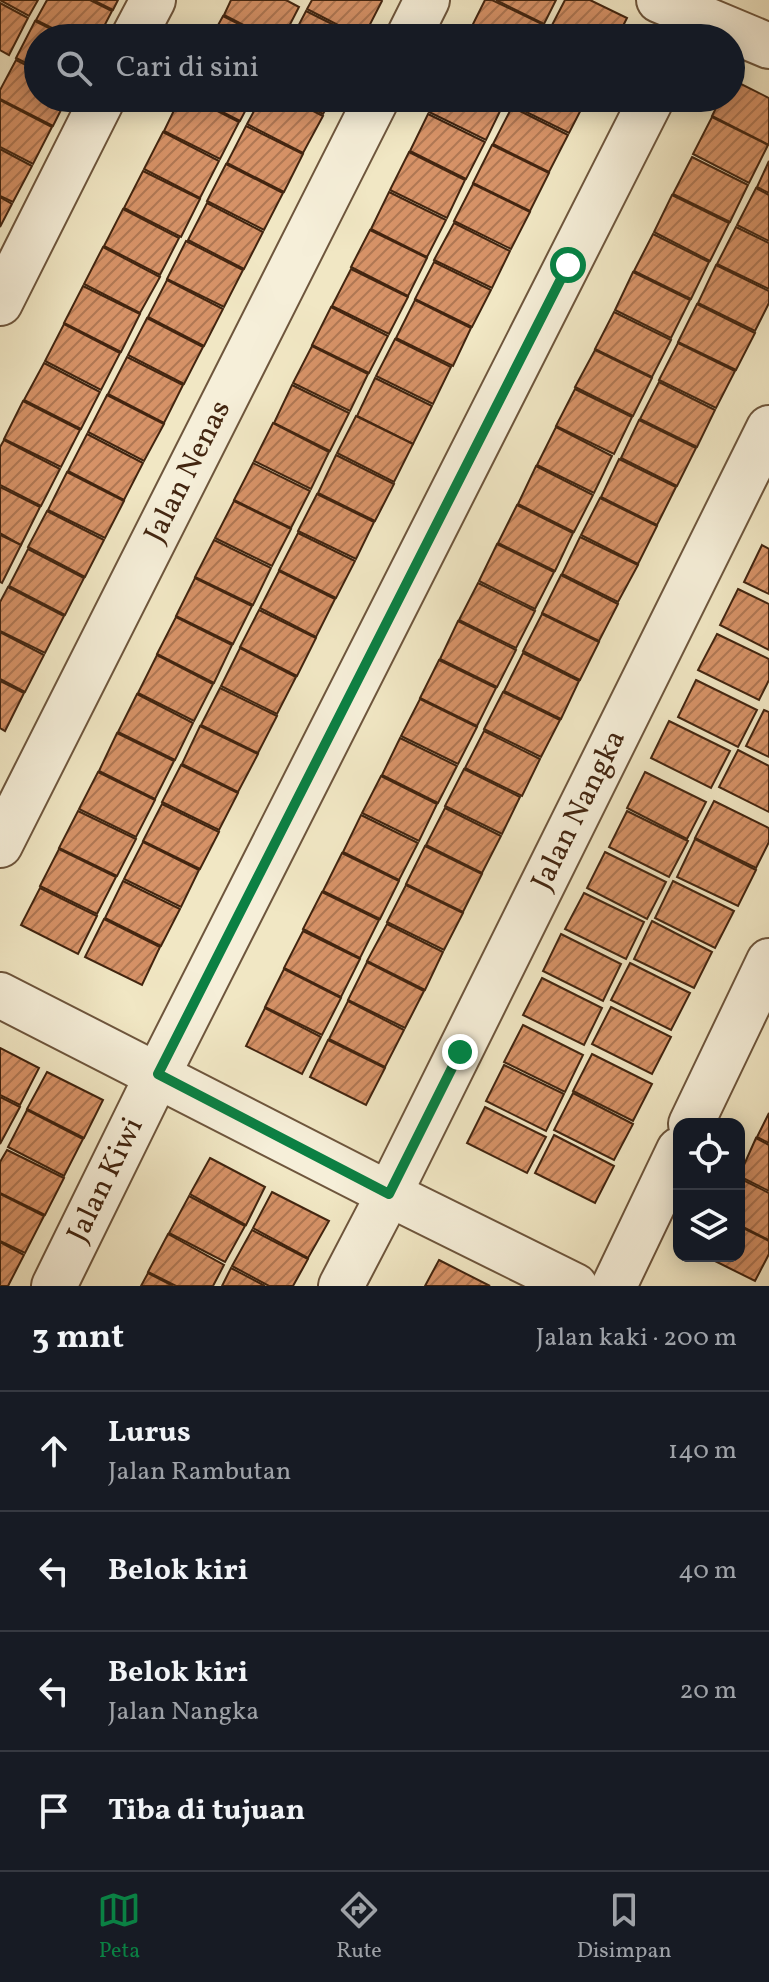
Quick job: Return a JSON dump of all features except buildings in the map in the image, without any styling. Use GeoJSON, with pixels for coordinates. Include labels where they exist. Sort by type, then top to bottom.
{"type":"FeatureCollection","features":[{"type":"Feature","properties":{"kind":"street"},"geometry":{"type":"LineString","coordinates":[[140,24],[153,0]]}},
{"type":"Feature","properties":{"kind":"street"},"geometry":{"type":"LineString","coordinates":[[415,24],[427,0]]}},
{"type":"Feature","properties":{"kind":"street"},"geometry":{"type":"LineString","coordinates":[[679,18],[698,24]]}},
{"type":"Feature","properties":{"kind":"street"},"geometry":{"type":"LineString","coordinates":[[745,39],[769,46]]}},
{"type":"Feature","properties":{"kind":"street"},"geometry":{"type":"LineString","coordinates":[[0,303],[96,112]]}},
{"type":"Feature","properties":{"kind":"street","name":"Jalan Nenas"},"geometry":{"type":"LineString","coordinates":[[0,845],[370,112]]}},
{"type":"Feature","properties":{"kind":"street","name":"Jalan Kiwi"},"geometry":{"type":"LineString","coordinates":[[54,1286],[158,1074],[645,112]]}},
{"type":"Feature","properties":{"kind":"street","name":"Jalan Nangka"},"geometry":{"type":"LineString","coordinates":[[341,1286],[769,428]]}},
{"type":"Feature","properties":{"kind":"street"},"geometry":{"type":"LineString","coordinates":[[694,1118],[769,961]]}},
{"type":"Feature","properties":{"kind":"street"},"geometry":{"type":"LineString","coordinates":[[0,995],[575,1286]]}},
{"type":"Feature","properties":{"kind":"street"},"geometry":{"type":"LineString","coordinates":[[614,1286],[673,1163]]}},
{"type":"Feature","properties":{"kind":"route"},"geometry":{"type":"LineString","coordinates":[[460,1052],[389,1194],[158,1074],[568,265]]}}]}
